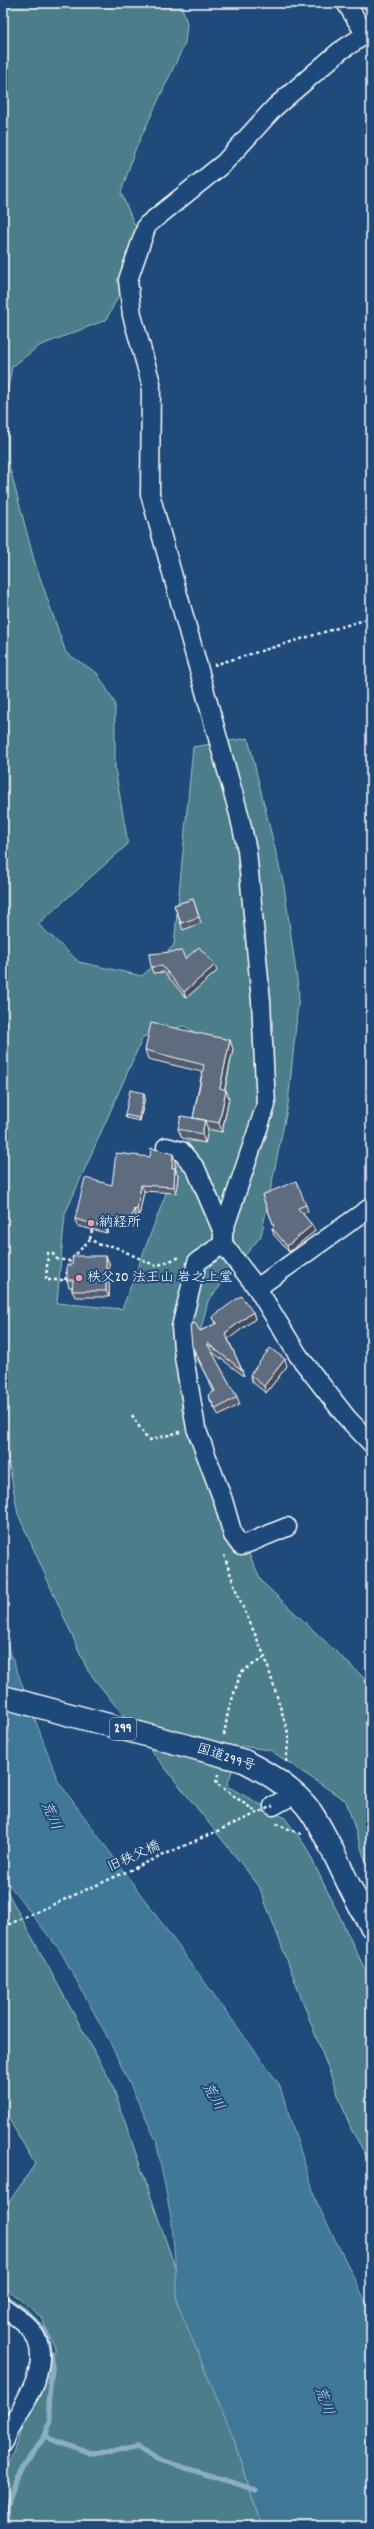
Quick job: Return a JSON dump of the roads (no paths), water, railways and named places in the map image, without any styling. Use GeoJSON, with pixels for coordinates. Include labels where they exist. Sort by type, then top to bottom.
{"type":"FeatureCollection","features":[{"type":"Feature","properties":{"kind":"highway","name":"国道299号"},"geometry":{"type":"LineString","coordinates":[[3,1697],[244,1761],[268,1773],[289,1789],[311,1812],[354,1901],[371,1926]]}},
{"type":"Feature","properties":{"kind":"street"},"geometry":{"type":"LineString","coordinates":[[287,1527],[241,1546],[233,1535],[223,1500],[196,1428],[181,1327],[197,1262],[223,1238],[266,1105],[265,1075],[261,1000],[247,850],[200,669],[150,494],[151,383],[132,315],[128,280],[147,225],[224,163],[275,107],[340,51],[369,33],[346,3]]}},
{"type":"Feature","properties":{"kind":"street"},"geometry":{"type":"LineString","coordinates":[[166,1146],[181,1151],[196,1169],[223,1238],[257,1288],[298,1355],[347,1418],[371,1443]]}},
{"type":"Feature","properties":{"kind":"street"},"geometry":{"type":"LineString","coordinates":[[257,1288],[371,1207]]}},
{"type":"Feature","properties":{"kind":"street"},"geometry":{"type":"LineString","coordinates":[[273,1806],[289,1789]]}},
{"type":"Feature","properties":{"kind":"street"},"geometry":{"type":"LineString","coordinates":[[3,2306],[30,2328],[39,2342],[40,2359],[38,2377],[3,2442]]}},
{"type":"Feature","properties":{"kind":"water","name":"荒川"},"geometry":{"type":"Polygon","coordinates":[[[3,1633],[58,1781],[279,2084],[317,2203],[371,2312],[371,2526],[261,2526],[237,2447],[178,2305],[172,2222],[156,2140],[109,2040],[61,1952],[3,1877],[3,1633]]]}},
{"type":"Feature","properties":{"kind":"waterway"},"geometry":{"type":"LineString","coordinates":[[3,2296],[24,2310],[46,2332],[52,2367],[48,2405],[51,2420],[45,2436]]}},
{"type":"Feature","properties":{"kind":"waterway"},"geometry":{"type":"LineString","coordinates":[[9,2526],[7,2515],[8,2503],[12,2491],[24,2467],[45,2436],[91,2453],[113,2452],[137,2446],[157,2459],[256,2490]]}},
{"type":"Feature","properties":{"kind":"place","name":"納経所"},"geometry":{"type":"Point","coordinates":[91,1223]}},
{"type":"Feature","properties":{"kind":"place","name":"秩父20 法王山 岩之上堂"},"geometry":{"type":"Point","coordinates":[79,1278]}}]}
